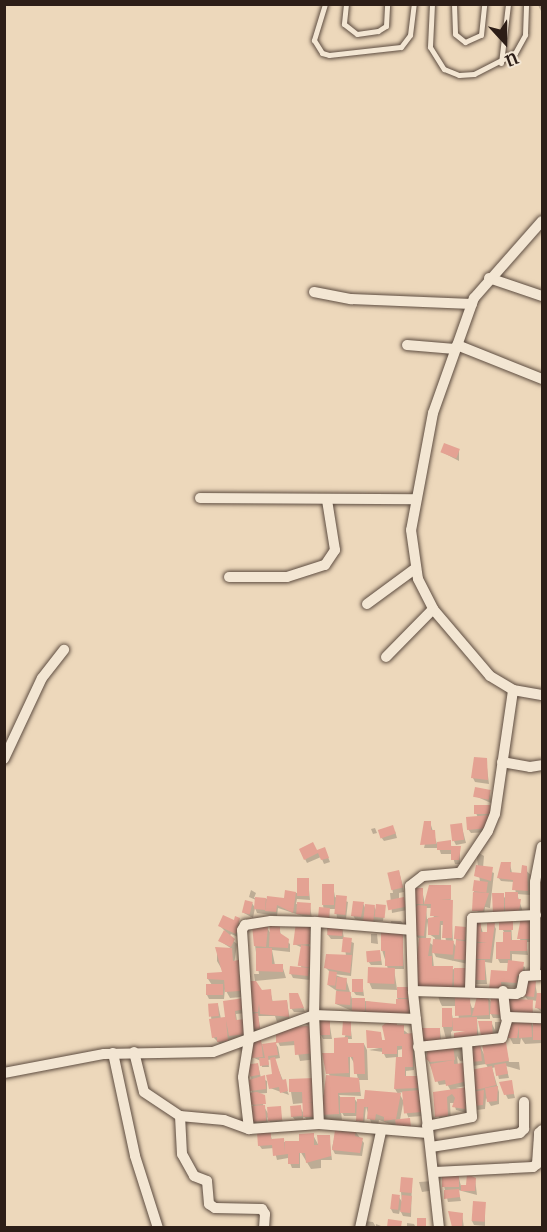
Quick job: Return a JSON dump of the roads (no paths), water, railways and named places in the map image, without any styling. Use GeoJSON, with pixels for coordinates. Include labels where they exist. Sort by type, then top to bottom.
{"type":"FeatureCollection","features":[{"type":"Feature","properties":{"kind":"street"},"geometry":{"type":"LineString","coordinates":[[543,221],[489,278],[472,304],[433,413],[411,530],[416,568],[433,609],[490,676],[513,690],[543,695]]}},
{"type":"Feature","properties":{"kind":"street"},"geometry":{"type":"LineString","coordinates":[[489,278],[543,296]]}},
{"type":"Feature","properties":{"kind":"street"},"geometry":{"type":"LineString","coordinates":[[314,292],[351,299],[472,304]]}},
{"type":"Feature","properties":{"kind":"street"},"geometry":{"type":"LineString","coordinates":[[407,345],[456,347],[543,379]]}},
{"type":"Feature","properties":{"kind":"street"},"geometry":{"type":"LineString","coordinates":[[200,498],[416,499]]}},
{"type":"Feature","properties":{"kind":"street"},"geometry":{"type":"LineString","coordinates":[[229,577],[286,577],[325,565],[335,550],[327,500]]}},
{"type":"Feature","properties":{"kind":"street"},"geometry":{"type":"LineString","coordinates":[[367,604],[416,568]]}},
{"type":"Feature","properties":{"kind":"street"},"geometry":{"type":"LineString","coordinates":[[386,657],[433,609]]}},
{"type":"Feature","properties":{"kind":"street"},"geometry":{"type":"LineString","coordinates":[[4,759],[42,678],[64,650]]}},
{"type":"Feature","properties":{"kind":"street"},"geometry":{"type":"LineString","coordinates":[[439,1227],[435,1172],[428,1130],[413,991],[412,882],[423,876],[463,871],[492,823],[513,690]]}},
{"type":"Feature","properties":{"kind":"street"},"geometry":{"type":"LineString","coordinates":[[502,762],[530,767],[543,765]]}},
{"type":"Feature","properties":{"kind":"street"},"geometry":{"type":"LineString","coordinates":[[413,991],[470,990],[520,993],[523,978],[539,975],[535,882],[542,848]]}},
{"type":"Feature","properties":{"kind":"street"},"geometry":{"type":"LineString","coordinates":[[470,990],[472,918],[536,915]]}},
{"type":"Feature","properties":{"kind":"street"},"geometry":{"type":"LineString","coordinates":[[249,1129],[243,1077],[249,1038],[242,929],[251,922],[316,922],[411,930]]}},
{"type":"Feature","properties":{"kind":"street"},"geometry":{"type":"LineString","coordinates":[[316,922],[314,1015],[319,1124]]}},
{"type":"Feature","properties":{"kind":"street"},"geometry":{"type":"LineString","coordinates":[[418,1047],[504,1037],[506,1018],[503,991]]}},
{"type":"Feature","properties":{"kind":"street"},"geometry":{"type":"LineString","coordinates":[[4,1073],[112,1053],[199,1053],[230,1047],[314,1015],[416,1019]]}},
{"type":"Feature","properties":{"kind":"street"},"geometry":{"type":"LineString","coordinates":[[506,1018],[543,1018]]}},
{"type":"Feature","properties":{"kind":"street"},"geometry":{"type":"LineString","coordinates":[[134,1052],[144,1092],[180,1116],[224,1120],[249,1129],[319,1124],[381,1132],[428,1130],[472,1117],[466,1043]]}},
{"type":"Feature","properties":{"kind":"street"},"geometry":{"type":"LineString","coordinates":[[112,1053],[135,1156],[158,1227]]}},
{"type":"Feature","properties":{"kind":"street"},"geometry":{"type":"LineString","coordinates":[[431,1147],[520,1133],[525,1129],[524,1102]]}},
{"type":"Feature","properties":{"kind":"street"},"geometry":{"type":"LineString","coordinates":[[180,1116],[182,1154],[194,1176],[207,1181],[208,1204],[215,1208],[262,1209],[266,1214],[264,1227]]}},
{"type":"Feature","properties":{"kind":"street"},"geometry":{"type":"LineString","coordinates":[[435,1172],[533,1167],[543,1130]]}},
{"type":"Feature","properties":{"kind":"street"},"geometry":{"type":"LineString","coordinates":[[360,1227],[381,1132]]}},
{"type":"Feature","properties":{"kind":"lane"},"geometry":{"type":"LineString","coordinates":[[325,4],[314,40],[322,53],[328,55],[401,47],[410,36],[414,4]]}},
{"type":"Feature","properties":{"kind":"lane"},"geometry":{"type":"LineString","coordinates":[[346,4],[344,24],[357,34],[378,31],[386,26],[387,4]]}},
{"type":"Feature","properties":{"kind":"lane"},"geometry":{"type":"LineString","coordinates":[[432,4],[430,48],[444,69],[459,75],[474,74],[501,63],[515,53],[525,35],[526,4]]}},
{"type":"Feature","properties":{"kind":"lane"},"geometry":{"type":"LineString","coordinates":[[454,4],[455,34],[465,42],[480,36],[484,4]]}},
{"type":"Feature","properties":{"kind":"lane"},"geometry":{"type":"LineString","coordinates":[[501,63],[508,4]]}}]}
